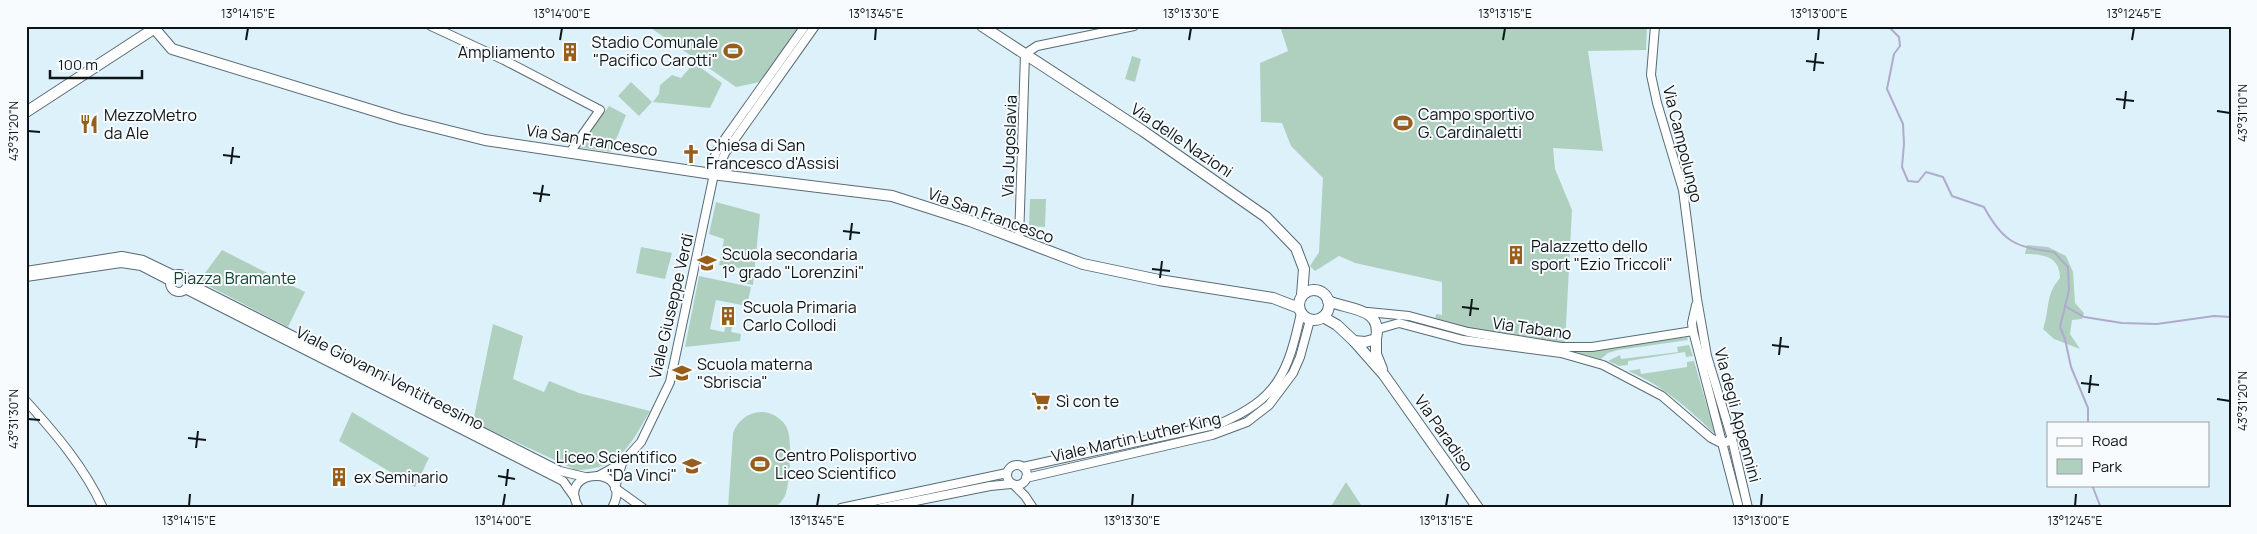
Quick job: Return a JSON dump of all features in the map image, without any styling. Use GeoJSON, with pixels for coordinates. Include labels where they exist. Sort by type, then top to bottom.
{"type":"FeatureCollection","features":[{"type":"Feature","properties":{"kind":"main road","name":"Via delle Nazioni"},"geometry":{"type":"LineString","coordinates":[[982,26],[1143,131],[1266,217],[1296,248],[1304,269],[1300,304]]}},
{"type":"Feature","properties":{"kind":"main road","name":"Via San Francesco"},"geometry":{"type":"LineString","coordinates":[[156,27],[172,49],[401,119],[485,140],[571,151],[713,174],[892,196],[1106,270],[1300,304]]}},
{"type":"Feature","properties":{"kind":"main road"},"geometry":{"type":"LineString","coordinates":[[26,112],[156,27]]}},
{"type":"Feature","properties":{"kind":"main road"},"geometry":{"type":"LineString","coordinates":[[1328,302],[1328,310],[1323,317],[1310,320],[1300,304],[1310,290],[1319,291],[1328,302],[1343,308],[1368,312],[1376,320],[1376,354],[1384,375]]}},
{"type":"Feature","properties":{"kind":"main road"},"geometry":{"type":"LineString","coordinates":[[1323,317],[1336,325],[1354,341],[1384,375]]}},
{"type":"Feature","properties":{"kind":"main road"},"geometry":{"type":"LineString","coordinates":[[1354,341],[1377,334]]}},
{"type":"Feature","properties":{"kind":"main road","name":"Via Paradiso"},"geometry":{"type":"LineString","coordinates":[[1384,375],[1478,508]]}},
{"type":"Feature","properties":{"kind":"street"},"geometry":{"type":"LineString","coordinates":[[431,26],[504,60],[600,110],[571,151]]}},
{"type":"Feature","properties":{"kind":"street","name":"Viale Giuseppe Verdi"},"geometry":{"type":"LineString","coordinates":[[585,477],[600,475],[622,463],[641,442],[670,382],[717,150],[805,26]]}},
{"type":"Feature","properties":{"kind":"street","name":"Viale Giuseppe Verdi"},"geometry":{"type":"LineString","coordinates":[[713,174],[724,154],[814,26]]}},
{"type":"Feature","properties":{"kind":"street"},"geometry":{"type":"LineString","coordinates":[[1025,54],[1037,46],[1134,26]]}},
{"type":"Feature","properties":{"kind":"street","name":"Via Campolungo"},"geometry":{"type":"LineString","coordinates":[[1655,26],[1651,75],[1657,103],[1683,190],[1702,330]]}},
{"type":"Feature","properties":{"kind":"street","name":"Via Jugoslavia"},"geometry":{"type":"LineString","coordinates":[[1019,240],[1025,54]]}},
{"type":"Feature","properties":{"kind":"street","name":"Viale Giovanni Ventitreesimo"},"geometry":{"type":"LineString","coordinates":[[26,271],[122,256],[143,260],[172,278]]}},
{"type":"Feature","properties":{"kind":"street","name":"Viale Giovanni Ventitreesimo"},"geometry":{"type":"LineString","coordinates":[[26,277],[121,263],[141,266],[172,278]]}},
{"type":"Feature","properties":{"kind":"street","name":"Viale Giovanni Ventitreesimo"},"geometry":{"type":"LineString","coordinates":[[172,278],[179,273],[184,275],[187,286],[563,481],[575,498]]}},
{"type":"Feature","properties":{"kind":"street","name":"Viale Giovanni Ventitreesimo"},"geometry":{"type":"LineString","coordinates":[[172,278],[172,287],[176,291],[187,286]]}},
{"type":"Feature","properties":{"kind":"street","name":"Viale Giovanni Ventitreesimo"},"geometry":{"type":"LineString","coordinates":[[187,286],[560,471],[585,477]]}},
{"type":"Feature","properties":{"kind":"street","name":"Via Campolungo"},"geometry":{"type":"LineString","coordinates":[[1693,331],[1692,323],[1697,299]]}},
{"type":"Feature","properties":{"kind":"street","name":"Viale Martin Luther King"},"geometry":{"type":"LineString","coordinates":[[841,508],[1007,472],[1014,465],[1023,467],[1219,424],[1239,416],[1254,406],[1276,385],[1288,365],[1300,304]]}},
{"type":"Feature","properties":{"kind":"street","name":"Via Tabano"},"geometry":{"type":"LineString","coordinates":[[1368,312],[1409,316],[1468,332],[1561,347],[1592,347],[1693,331]]}},
{"type":"Feature","properties":{"kind":"street","name":"Viale Martin Luther King"},"geometry":{"type":"LineString","coordinates":[[881,508],[990,486],[1020,485],[1026,479],[1212,435],[1247,422],[1269,405],[1293,373],[1300,357],[1310,320]]}},
{"type":"Feature","properties":{"kind":"street","name":"Via Tabano"},"geometry":{"type":"LineString","coordinates":[[1377,334],[1399,323],[1463,340],[1561,353],[1603,365],[1662,396],[1711,438],[1723,444]]}},
{"type":"Feature","properties":{"kind":"street","name":"Via degli Appennini"},"geometry":{"type":"LineString","coordinates":[[1702,330],[1732,438],[1748,508]]}},
{"type":"Feature","properties":{"kind":"street","name":"Via degli Appennini"},"geometry":{"type":"LineString","coordinates":[[1693,331],[1739,508]]}},
{"type":"Feature","properties":{"kind":"street"},"geometry":{"type":"LineString","coordinates":[[26,401],[58,438],[81,470],[104,508]]}},
{"type":"Feature","properties":{"kind":"street"},"geometry":{"type":"LineString","coordinates":[[1723,444],[1732,438]]}},
{"type":"Feature","properties":{"kind":"street","name":"Viale Giuseppe Verdi"},"geometry":{"type":"LineString","coordinates":[[612,508],[622,463]]}},
{"type":"Feature","properties":{"kind":"street"},"geometry":{"type":"LineString","coordinates":[[1023,467],[1026,479],[1025,496]]}},
{"type":"Feature","properties":{"kind":"street"},"geometry":{"type":"LineString","coordinates":[[1007,472],[1007,478],[1025,496],[1033,508]]}},
{"type":"Feature","properties":{"kind":"street"},"geometry":{"type":"LineString","coordinates":[[600,475],[643,508]]}},
{"type":"Feature","properties":{"kind":"street"},"geometry":{"type":"LineString","coordinates":[[578,507],[575,498],[577,486],[585,477]]}},
{"type":"Feature","properties":{"kind":"green space","name":"Stadio Comunale \"Pacifico Carotti\""},"geometry":{"type":"Polygon","coordinates":[[[648,26],[799,26],[760,82],[736,87],[648,26]]]}},
{"type":"Feature","properties":{"kind":"green space"},"geometry":{"type":"Polygon","coordinates":[[[1280,26],[1647,26],[1646,50],[1588,51],[1603,151],[1553,148],[1555,169],[1572,210],[1565,344],[1487,332],[1435,320],[1436,314],[1442,315],[1442,282],[1355,263],[1339,256],[1315,271],[1310,266],[1319,252],[1323,178],[1291,146],[1282,123],[1261,122],[1260,63],[1288,51],[1280,26]]]}},
{"type":"Feature","properties":{"kind":"green space"},"geometry":{"type":"Polygon","coordinates":[[[1132,56],[1141,59],[1135,82],[1125,79],[1132,56]]]}},
{"type":"Feature","properties":{"kind":"green space"},"geometry":{"type":"Polygon","coordinates":[[[694,63],[722,83],[710,108],[653,102],[659,94],[660,85],[672,75],[681,78],[694,63]]]}},
{"type":"Feature","properties":{"kind":"green space"},"geometry":{"type":"Polygon","coordinates":[[[631,82],[652,102],[639,116],[618,96],[631,82]]]}},
{"type":"Feature","properties":{"kind":"green space"},"geometry":{"type":"Polygon","coordinates":[[[609,106],[626,115],[611,152],[578,147],[609,106]]]}},
{"type":"Feature","properties":{"kind":"green space"},"geometry":{"type":"Polygon","coordinates":[[[1030,199],[1046,199],[1045,227],[1029,226],[1030,199]]]}},
{"type":"Feature","properties":{"kind":"green space"},"geometry":{"type":"Polygon","coordinates":[[[716,202],[760,214],[753,285],[738,282],[740,268],[719,265],[724,239],[709,234],[716,202]]]}},
{"type":"Feature","properties":{"kind":"green space"},"geometry":{"type":"Polygon","coordinates":[[[2027,245],[2048,247],[2066,256],[2073,272],[2075,303],[2084,313],[2082,319],[2072,320],[2070,334],[2080,349],[2054,339],[2043,329],[2052,290],[2060,278],[2059,271],[2057,265],[2050,258],[2025,254],[2027,245]]]}},
{"type":"Feature","properties":{"kind":"green space"},"geometry":{"type":"Polygon","coordinates":[[[641,247],[672,253],[665,279],[636,273],[641,247]]]}},
{"type":"Feature","properties":{"kind":"green space","name":"Piazza Bramante"},"geometry":{"type":"Polygon","coordinates":[[[222,250],[305,292],[288,327],[199,281],[222,250]]]}},
{"type":"Feature","properties":{"kind":"green space"},"geometry":{"type":"Polygon","coordinates":[[[699,276],[751,287],[747,306],[716,300],[710,329],[724,332],[726,325],[732,327],[731,332],[741,334],[740,341],[685,347],[699,276]]]}},
{"type":"Feature","properties":{"kind":"green space"},"geometry":{"type":"Polygon","coordinates":[[[493,324],[523,336],[513,379],[544,392],[549,381],[579,393],[650,411],[636,435],[622,453],[603,466],[576,470],[473,422],[493,324]]]}},
{"type":"Feature","properties":{"kind":"green space"},"geometry":{"type":"Polygon","coordinates":[[[1687,337],[1688,340],[1618,350],[1608,353],[1601,359],[1573,351],[1591,351],[1687,337]]]}},
{"type":"Feature","properties":{"kind":"green space"},"geometry":{"type":"Polygon","coordinates":[[[1689,345],[1693,356],[1686,357],[1685,352],[1628,361],[1628,365],[1619,366],[1608,361],[1620,355],[1621,359],[1678,352],[1677,347],[1689,345]]]}},
{"type":"Feature","properties":{"kind":"green space"},"geometry":{"type":"Polygon","coordinates":[[[1694,361],[1715,434],[1695,415],[1663,390],[1628,371],[1640,369],[1641,374],[1687,367],[1687,362],[1694,361]]]}},
{"type":"Feature","properties":{"kind":"green space"},"geometry":{"type":"Polygon","coordinates":[[[352,412],[429,458],[415,487],[339,441],[352,412]]]}},
{"type":"Feature","properties":{"kind":"green space","name":"Centro Polisportivo Liceo Scientifico"},"geometry":{"type":"Polygon","coordinates":[[[763,412],[773,414],[778,418],[784,423],[788,432],[790,460],[785,496],[774,508],[728,508],[733,433],[738,424],[748,415],[763,412]]]}},
{"type":"Feature","properties":{"kind":"green space"},"geometry":{"type":"Polygon","coordinates":[[[1346,482],[1363,508],[1330,508],[1346,482]]]}},
{"type":"Feature","properties":{"kind":"waterway"},"geometry":{"type":"LineString","coordinates":[[1888,26],[1899,37],[1900,46],[1894,54],[1887,89],[1903,124],[1902,167],[1908,181],[1918,182],[1926,172],[1943,177],[1952,196],[1984,207],[1997,228],[2012,241],[2029,248],[2054,252],[2068,267],[2069,290],[2060,327],[2065,339],[2071,367],[2088,408],[2088,422]]}},
{"type":"Feature","properties":{"kind":"waterway"},"geometry":{"type":"LineString","coordinates":[[2065,306],[2084,317],[2122,323],[2157,324],[2214,316],[2231,317]]}},
{"type":"Feature","properties":{"kind":"waterway"},"geometry":{"type":"LineString","coordinates":[[2092,486],[2101,508]]}},
{"type":"Feature","properties":{"kind":"place","name":"Stadio Comunale \"Pacifico Carotti\""},"geometry":{"type":"Point","coordinates":[733,51]}},
{"type":"Feature","properties":{"kind":"place","name":"Ampliamento"},"geometry":{"type":"Point","coordinates":[570,52]}},
{"type":"Feature","properties":{"kind":"place","name":"Campo sportivo G. Cardinaletti"},"geometry":{"type":"Point","coordinates":[1403,123]}},
{"type":"Feature","properties":{"kind":"place","name":"MezzoMetro da Ale"},"geometry":{"type":"Point","coordinates":[89,124]}},
{"type":"Feature","properties":{"kind":"place","name":"Chiesa di San Francesco d'Assisi"},"geometry":{"type":"Point","coordinates":[691,154]}},
{"type":"Feature","properties":{"kind":"place","name":"Palazzetto dello sport \"Ezio Triccoli\""},"geometry":{"type":"Point","coordinates":[1516,255]}},
{"type":"Feature","properties":{"kind":"place","name":"Scuola secondaria 1° grado \"Lorenzini\""},"geometry":{"type":"Point","coordinates":[707,263]}},
{"type":"Feature","properties":{"kind":"place","name":"Scuola Primaria Carlo Collodi"},"geometry":{"type":"Point","coordinates":[728,316]}},
{"type":"Feature","properties":{"kind":"place","name":"Scuola materna \"Sbriscia\""},"geometry":{"type":"Point","coordinates":[682,373]}},
{"type":"Feature","properties":{"kind":"place","name":"Sì con te"},"geometry":{"type":"Point","coordinates":[1041,401]}},
{"type":"Feature","properties":{"kind":"place","name":"Centro Polisportivo Liceo Scientifico"},"geometry":{"type":"Point","coordinates":[760,464]}},
{"type":"Feature","properties":{"kind":"place","name":"Liceo Scientifico \"Da Vinci\""},"geometry":{"type":"Point","coordinates":[692,466]}},
{"type":"Feature","properties":{"kind":"place","name":"ex Seminario"},"geometry":{"type":"Point","coordinates":[339,477]}}]}
